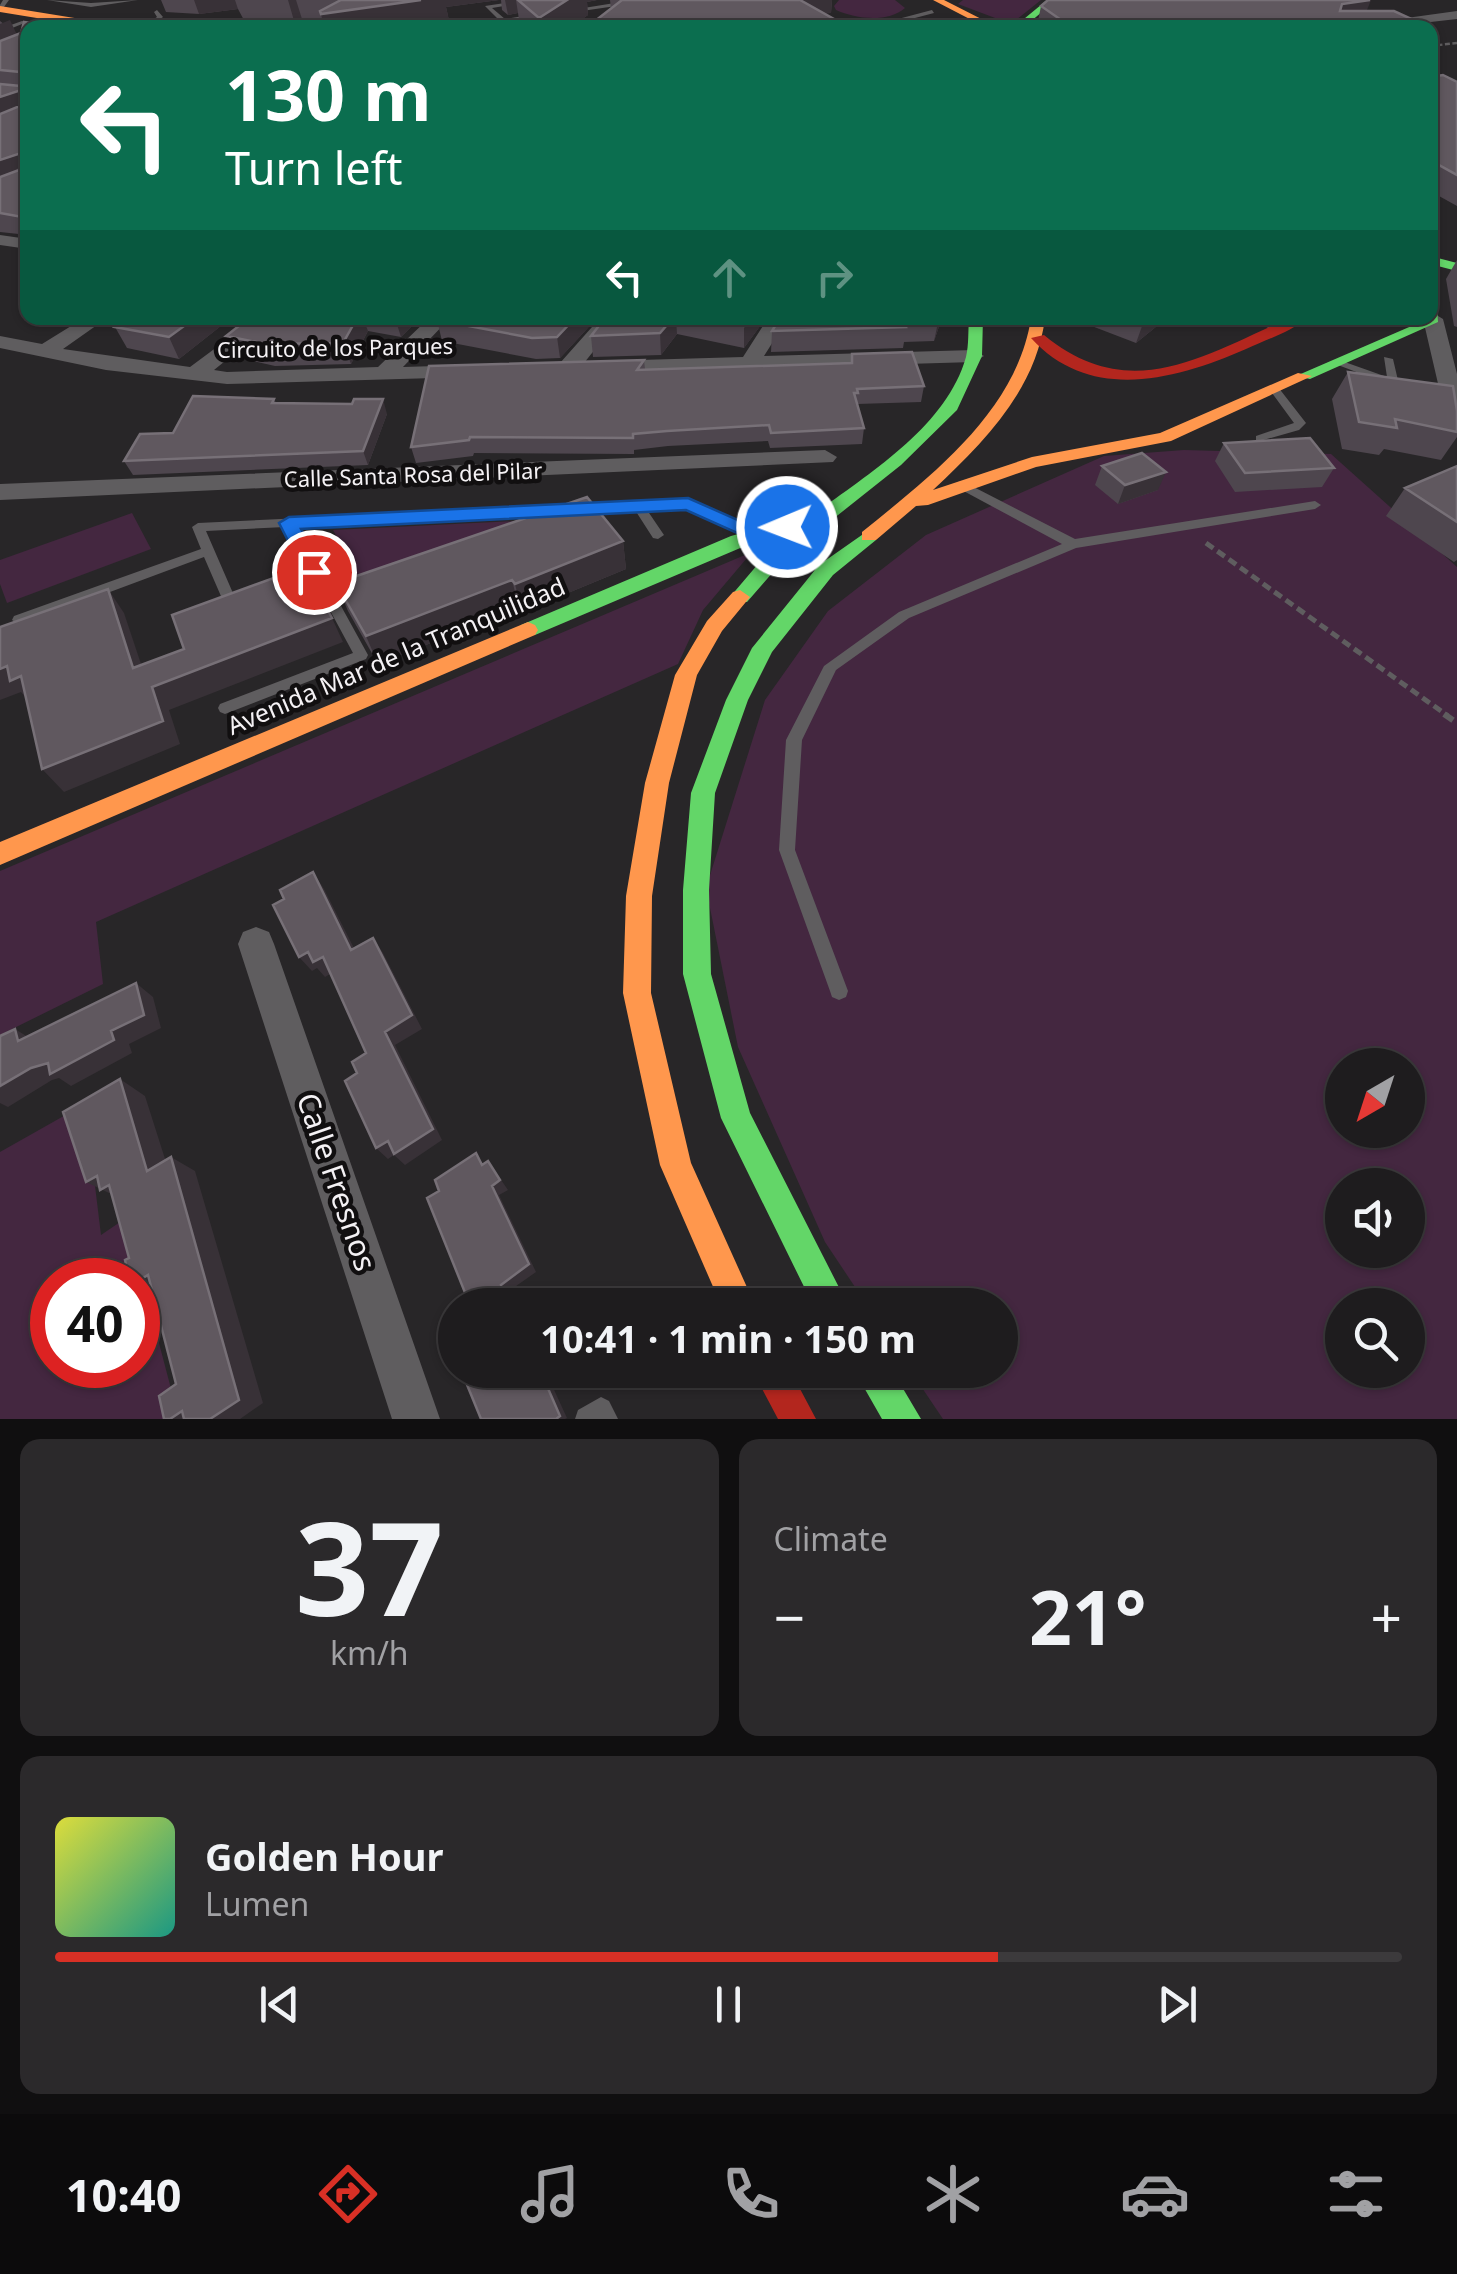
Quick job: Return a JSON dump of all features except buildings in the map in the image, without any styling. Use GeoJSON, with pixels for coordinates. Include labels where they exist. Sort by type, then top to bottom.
{"type":"FeatureCollection","features":[{"type":"Feature","properties":{"kind":"main road"},"geometry":{"type":"LineString","coordinates":[[909,0],[940,4],[977,20]]}},
{"type":"Feature","properties":{"kind":"main road"},"geometry":{"type":"LineString","coordinates":[[1027,20],[1052,0]]}},
{"type":"Feature","properties":{"kind":"main road"},"geometry":{"type":"LineString","coordinates":[[1,9],[89,20]]}},
{"type":"Feature","properties":{"kind":"main road"},"geometry":{"type":"LineString","coordinates":[[730,1288],[676,1165],[637,992],[640,896],[657,783],[686,675],[714,626],[782,549],[816,518],[895,461],[952,406],[974,356],[976,325]]}},
{"type":"Feature","properties":{"kind":"main road"},"geometry":{"type":"LineString","coordinates":[[823,1288],[736,1118],[696,974],[696,890],[704,793],[737,700],[763,648],[826,570],[902,509],[1002,410],[1038,328],[1072,367],[1148,387],[1261,325]]}},
{"type":"Feature","properties":{"kind":"main road"},"geometry":{"type":"LineString","coordinates":[[902,509],[1032,462],[1165,438],[1408,325]]}},
{"type":"Feature","properties":{"kind":"main road"},"geometry":{"type":"LineString","coordinates":[[1160,413],[1181,420],[1203,420]]}},
{"type":"Feature","properties":{"kind":"main road","name":"Avenida Mar de la Tranquilidad"},"geometry":{"type":"LineString","coordinates":[[0,854],[757,536],[816,518]]}},
{"type":"Feature","properties":{"kind":"main road"},"geometry":{"type":"LineString","coordinates":[[780,1388],[798,1419]]}},
{"type":"Feature","properties":{"kind":"main road"},"geometry":{"type":"LineString","coordinates":[[883,1388],[903,1419]]}},
{"type":"Feature","properties":{"kind":"street"},"geometry":{"type":"LineString","coordinates":[[1418,20],[1457,16]]}},
{"type":"Feature","properties":{"kind":"street"},"geometry":{"type":"LineString","coordinates":[[46,352],[86,325]]}},
{"type":"Feature","properties":{"kind":"street"},"geometry":{"type":"LineString","coordinates":[[195,374],[259,325]]}},
{"type":"Feature","properties":{"kind":"street"},"geometry":{"type":"LineString","coordinates":[[383,374],[433,325]]}},
{"type":"Feature","properties":{"kind":"street"},"geometry":{"type":"LineString","coordinates":[[603,325],[559,368],[974,356]]}},
{"type":"Feature","properties":{"kind":"street"},"geometry":{"type":"LineString","coordinates":[[749,363],[773,325]]}},
{"type":"Feature","properties":{"kind":"street"},"geometry":{"type":"LineString","coordinates":[[1435,325],[1457,418]]}},
{"type":"Feature","properties":{"kind":"street","name":"Circuito de los Parques"},"geometry":{"type":"LineString","coordinates":[[2,345],[227,378],[494,370]]}},
{"type":"Feature","properties":{"kind":"street","name":"Calle Santa Rosa del Pilar"},"geometry":{"type":"LineString","coordinates":[[0,492],[826,457]]}},
{"type":"Feature","properties":{"kind":"street","name":"Calle Fresnos"},"geometry":{"type":"LineString","coordinates":[[256,944],[416,1419]]}},
{"type":"Feature","properties":{"kind":"lane"},"geometry":{"type":"LineString","coordinates":[[1,9],[6,0]]}},
{"type":"Feature","properties":{"kind":"lane"},"geometry":{"type":"LineString","coordinates":[[54,0],[91,5],[136,0]]}},
{"type":"Feature","properties":{"kind":"lane"},"geometry":{"type":"LineString","coordinates":[[539,0],[487,8],[504,20],[542,15]]}},
{"type":"Feature","properties":{"kind":"lane"},"geometry":{"type":"LineString","coordinates":[[562,12],[618,2],[636,16]]}},
{"type":"Feature","properties":{"kind":"lane"},"geometry":{"type":"LineString","coordinates":[[891,20],[940,4]]}},
{"type":"Feature","properties":{"kind":"lane"},"geometry":{"type":"LineString","coordinates":[[0,30],[12,20]]}},
{"type":"Feature","properties":{"kind":"lane"},"geometry":{"type":"LineString","coordinates":[[1388,359],[1397,400]]}},
{"type":"Feature","properties":{"kind":"lane"},"geometry":{"type":"LineString","coordinates":[[1335,362],[1393,382]]}},
{"type":"Feature","properties":{"kind":"lane"},"geometry":{"type":"LineString","coordinates":[[1260,438],[1295,428],[1300,422],[1274,389]]}},
{"type":"Feature","properties":{"kind":"lane"},"geometry":{"type":"LineString","coordinates":[[962,485],[1073,544]]}},
{"type":"Feature","properties":{"kind":"lane"},"geometry":{"type":"LineString","coordinates":[[232,607],[198,528],[688,504],[782,549]]}},
{"type":"Feature","properties":{"kind":"lane"},"geometry":{"type":"LineString","coordinates":[[839,991],[788,850],[794,740],[831,666],[904,616],[1073,544],[1315,505]]}},
{"type":"Feature","properties":{"kind":"lane"},"geometry":{"type":"LineString","coordinates":[[638,506],[658,535]]}},
{"type":"Feature","properties":{"kind":"lane"},"geometry":{"type":"LineString","coordinates":[[225,708],[361,655],[289,523]]}},
{"type":"Feature","properties":{"kind":"lane"},"geometry":{"type":"LineString","coordinates":[[20,620],[208,551]]}},
{"type":"Feature","properties":{"kind":"lane"},"geometry":{"type":"LineString","coordinates":[[588,1419],[601,1409],[606,1419]]}},
{"type":"Feature","properties":{"kind":"path"},"geometry":{"type":"LineString","coordinates":[[1183,526],[1457,723]]}},
{"type":"Feature","properties":{"kind":"shaded area"},"geometry":{"type":"Polygon","coordinates":[[[839,0],[895,0],[905,8],[881,18],[853,16],[836,10],[834,6],[839,0]]]}},
{"type":"Feature","properties":{"kind":"shaded area"},"geometry":{"type":"Polygon","coordinates":[[[963,0],[1041,0],[1016,20],[1000,20],[958,4],[963,0]]]}},
{"type":"Feature","properties":{"kind":"shaded area"},"geometry":{"type":"Polygon","coordinates":[[[1184,450],[1331,454],[1457,567],[1457,1419],[943,1419],[922,1388],[1018,1388],[1018,1288],[856,1288],[825,1242],[738,1047],[706,888],[765,700],[828,611],[926,535],[1104,456],[1184,450]]]}},
{"type":"Feature","properties":{"kind":"shaded area"},"geometry":{"type":"Polygon","coordinates":[[[132,513],[151,549],[7,603],[0,584],[0,560],[132,513]]]}},
{"type":"Feature","properties":{"kind":"shaded area"},"geometry":{"type":"Polygon","coordinates":[[[578,518],[369,596],[333,530],[578,518]]]}},
{"type":"Feature","properties":{"kind":"shaded area"},"geometry":{"type":"Polygon","coordinates":[[[752,552],[703,610],[678,664],[96,922],[103,984],[0,1035],[0,871],[752,552]]]}},
{"type":"Feature","properties":{"kind":"shaded area"},"geometry":{"type":"Polygon","coordinates":[[[85,1104],[101,1235],[126,1218],[137,1258],[30,1258],[30,1388],[160,1388],[160,1347],[179,1419],[0,1419],[0,1152],[85,1104]]]}},
{"type":"Feature","properties":{"kind":"traffic: fast"},"geometry":{"type":"LineString","coordinates":[[1027,20],[1052,0]]}},
{"type":"Feature","properties":{"kind":"traffic: fast"},"geometry":{"type":"LineString","coordinates":[[1438,262],[1457,267]]}},
{"type":"Feature","properties":{"kind":"traffic: fast"},"geometry":{"type":"LineString","coordinates":[[740,597],[782,549],[895,461],[951,406],[974,356],[976,325]]}},
{"type":"Feature","properties":{"kind":"traffic: fast"},"geometry":{"type":"LineString","coordinates":[[1304,376],[1419,325]]}},
{"type":"Feature","properties":{"kind":"traffic: fast"},"geometry":{"type":"LineString","coordinates":[[528,630],[738,541],[806,521]]}},
{"type":"Feature","properties":{"kind":"traffic: fast"},"geometry":{"type":"LineString","coordinates":[[822,1288],[736,1118],[697,974],[696,890],[703,793],[737,700],[763,648],[826,570],[869,536]]}},
{"type":"Feature","properties":{"kind":"traffic: fast"},"geometry":{"type":"LineString","coordinates":[[883,1388],[903,1419]]}},
{"type":"Feature","properties":{"kind":"traffic: slow"},"geometry":{"type":"LineString","coordinates":[[937,0],[978,20]]}},
{"type":"Feature","properties":{"kind":"traffic: slow"},"geometry":{"type":"LineString","coordinates":[[0,9],[68,20]]}},
{"type":"Feature","properties":{"kind":"traffic: slow"},"geometry":{"type":"LineString","coordinates":[[869,536],[947,467],[1001,408],[1021,377],[1034,347],[1037,325]]}},
{"type":"Feature","properties":{"kind":"traffic: slow"},"geometry":{"type":"LineString","coordinates":[[921,501],[1032,462],[1165,437],[1304,376]]}},
{"type":"Feature","properties":{"kind":"traffic: slow"},"geometry":{"type":"LineString","coordinates":[[730,1288],[676,1165],[637,993],[639,896],[657,783],[686,675],[714,626],[740,597]]}},
{"type":"Feature","properties":{"kind":"traffic: slow"},"geometry":{"type":"LineString","coordinates":[[0,854],[528,630]]}},
{"type":"Feature","properties":{"kind":"traffic: jam"},"geometry":{"type":"LineString","coordinates":[[1039,338],[1070,362],[1098,373],[1127,377],[1187,366],[1284,325]]}},
{"type":"Feature","properties":{"kind":"traffic: jam"},"geometry":{"type":"LineString","coordinates":[[780,1388],[798,1419]]}},
{"type":"Feature","properties":{"kind":"route"},"geometry":{"type":"LineString","coordinates":[[314,572],[289,523],[688,504],[757,536],[787,527]]}}]}
